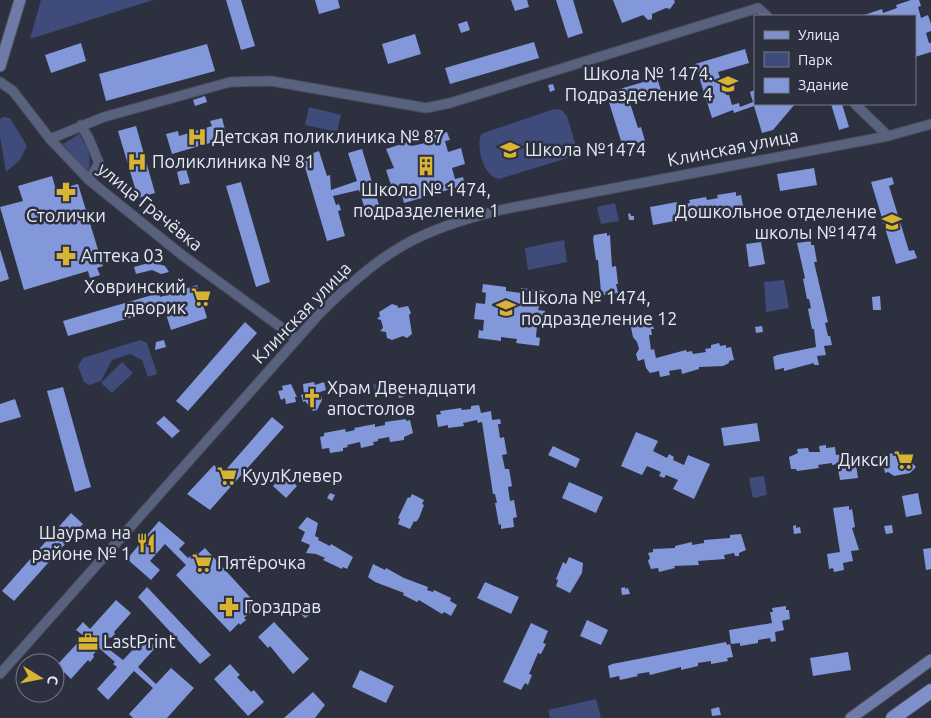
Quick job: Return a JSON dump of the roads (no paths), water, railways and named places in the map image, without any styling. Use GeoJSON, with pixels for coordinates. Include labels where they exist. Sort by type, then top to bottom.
{"type":"FeatureCollection","features":[{"type":"Feature","properties":{"kind":"main road"},"geometry":{"type":"LineString","coordinates":[[894,718],[930,692]]}},
{"type":"Feature","properties":{"kind":"street"},"geometry":{"type":"LineString","coordinates":[[0,66],[20,0]]}},
{"type":"Feature","properties":{"kind":"street"},"geometry":{"type":"LineString","coordinates":[[50,140],[81,125],[230,82],[246,80],[271,81],[350,94],[411,107],[426,108],[450,103],[758,8],[766,15]]}},
{"type":"Feature","properties":{"kind":"street","name":"улица Грачёвка"},"geometry":{"type":"LineString","coordinates":[[0,82],[13,91],[50,140],[89,180],[182,255],[297,339]]}},
{"type":"Feature","properties":{"kind":"street"},"geometry":{"type":"LineString","coordinates":[[856,105],[888,136]]}},
{"type":"Feature","properties":{"kind":"street","name":"Клинская улица"},"geometry":{"type":"LineString","coordinates":[[0,674],[297,339],[348,285],[381,258],[415,238],[458,220],[666,177],[888,136],[931,124]]}},
{"type":"Feature","properties":{"kind":"street"},"geometry":{"type":"LineString","coordinates":[[81,125],[90,139],[99,163],[89,180]]}},
{"type":"Feature","properties":{"kind":"street"},"geometry":{"type":"LineString","coordinates":[[851,718],[931,660]]}},
{"type":"Feature","properties":{"kind":"place","name":"Школа № 1474. Подразделение 4"},"geometry":{"type":"Point","coordinates":[728,84]}},
{"type":"Feature","properties":{"kind":"place","name":"Детская поликлиника № 87"},"geometry":{"type":"Point","coordinates":[197,137]}},
{"type":"Feature","properties":{"kind":"place","name":"Школа №1474"},"geometry":{"type":"Point","coordinates":[510,150]}},
{"type":"Feature","properties":{"kind":"place","name":"Поликлиника № 81"},"geometry":{"type":"Point","coordinates":[137,162]}},
{"type":"Feature","properties":{"kind":"place","name":"Школа № 1474, подразделение 1"},"geometry":{"type":"Point","coordinates":[426,166]}},
{"type":"Feature","properties":{"kind":"place","name":"Столички"},"geometry":{"type":"Point","coordinates":[66,192]}},
{"type":"Feature","properties":{"kind":"place","name":"Дошкольное отделение школы №1474"},"geometry":{"type":"Point","coordinates":[892,222]}},
{"type":"Feature","properties":{"kind":"place","name":"Аптека 03"},"geometry":{"type":"Point","coordinates":[66,256]}},
{"type":"Feature","properties":{"kind":"place","name":"Ховринский дворик"},"geometry":{"type":"Point","coordinates":[201,297]}},
{"type":"Feature","properties":{"kind":"place","name":"Школа № 1474, подразделение 12"},"geometry":{"type":"Point","coordinates":[506,308]}},
{"type":"Feature","properties":{"kind":"place","name":"Храм Двенадцати апостолов"},"geometry":{"type":"Point","coordinates":[312,398]}},
{"type":"Feature","properties":{"kind":"place","name":"Дикси"},"geometry":{"type":"Point","coordinates":[904,460]}},
{"type":"Feature","properties":{"kind":"place","name":"КуулКлевер"},"geometry":{"type":"Point","coordinates":[227,476]}},
{"type":"Feature","properties":{"kind":"place","name":"Шаурма на районе № 1"},"geometry":{"type":"Point","coordinates":[146,543]}},
{"type":"Feature","properties":{"kind":"place","name":"Пятёрочка"},"geometry":{"type":"Point","coordinates":[202,563]}},
{"type":"Feature","properties":{"kind":"place","name":"Горздрав"},"geometry":{"type":"Point","coordinates":[229,607]}},
{"type":"Feature","properties":{"kind":"place","name":"LastPrint"},"geometry":{"type":"Point","coordinates":[88,642]}}]}
